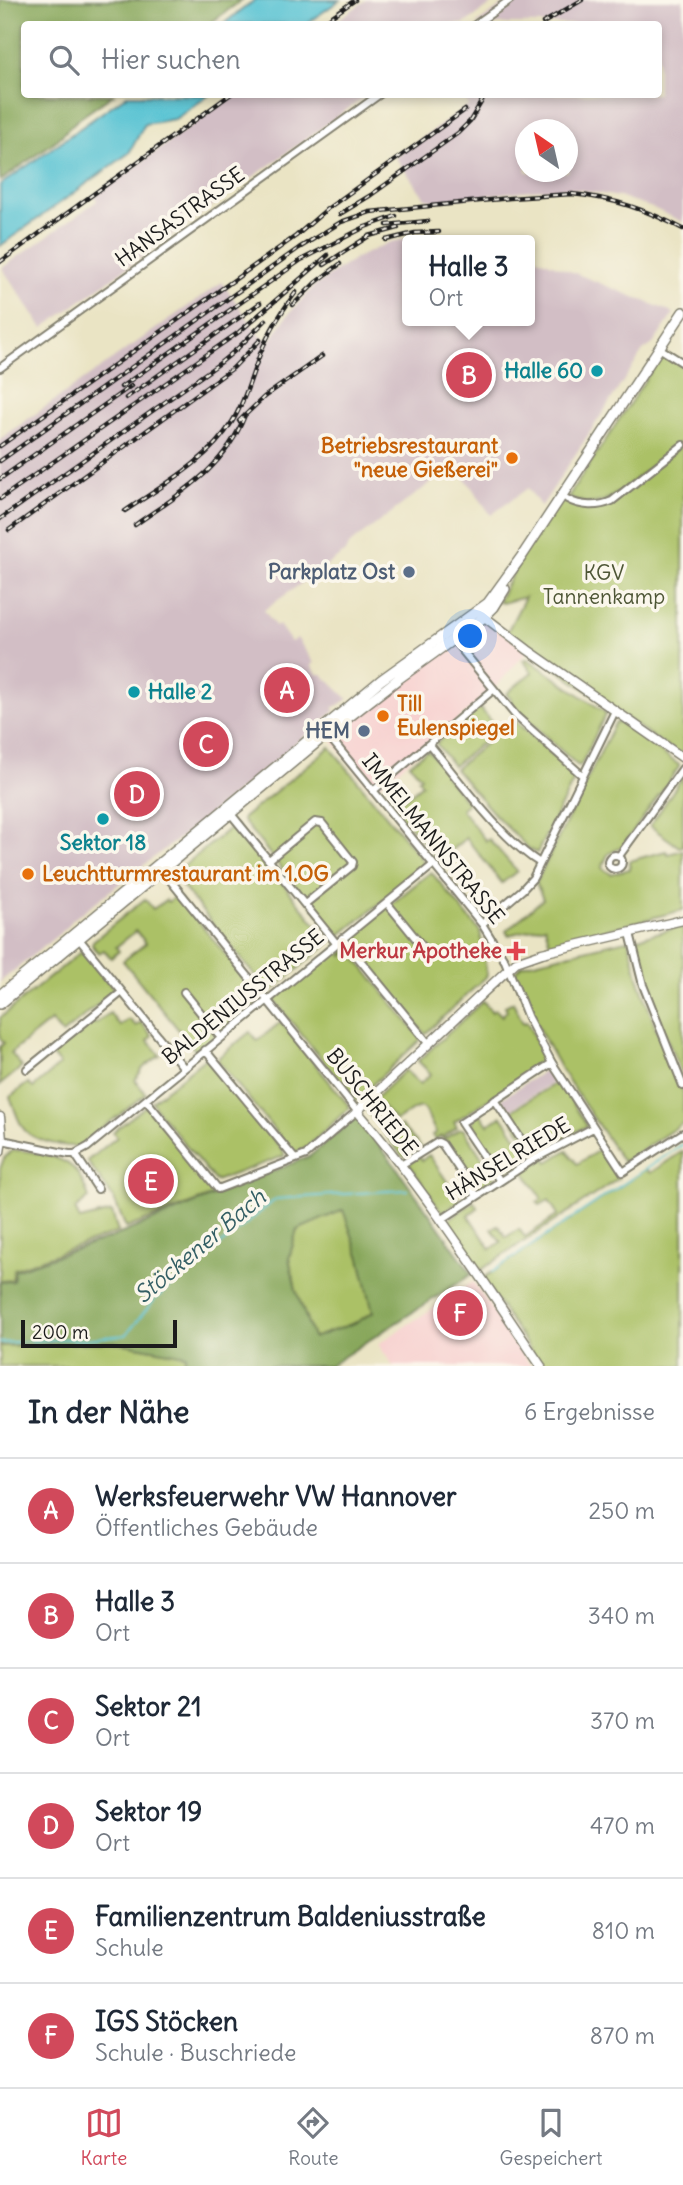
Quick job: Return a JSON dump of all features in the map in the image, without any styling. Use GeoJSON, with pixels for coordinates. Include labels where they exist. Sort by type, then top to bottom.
{"type":"FeatureCollection","features":[{"type":"Feature","properties":{"kind":"main road"},"geometry":{"type":"LineString","coordinates":[[0,995],[323,733],[453,639],[498,601],[522,556],[683,312]]}},
{"type":"Feature","properties":{"kind":"main road"},"geometry":{"type":"LineString","coordinates":[[0,1004],[231,814],[381,680],[413,656],[480,615]]}},
{"type":"Feature","properties":{"kind":"main road"},"geometry":{"type":"LineString","coordinates":[[378,694],[381,680]]}},
{"type":"Feature","properties":{"kind":"street"},"geometry":{"type":"LineString","coordinates":[[480,21],[510,0]]}},
{"type":"Feature","properties":{"kind":"street","name":"HANSASTRASSE"},"geometry":{"type":"LineString","coordinates":[[0,368],[374,98]]}},
{"type":"Feature","properties":{"kind":"street"},"geometry":{"type":"LineString","coordinates":[[659,348],[683,363]]}},
{"type":"Feature","properties":{"kind":"street"},"geometry":{"type":"LineString","coordinates":[[567,499],[577,504],[600,506],[612,500],[683,445]]}},
{"type":"Feature","properties":{"kind":"street"},"geometry":{"type":"LineString","coordinates":[[480,615],[683,758]]}},
{"type":"Feature","properties":{"kind":"street"},"geometry":{"type":"LineString","coordinates":[[453,639],[516,716],[583,776]]}},
{"type":"Feature","properties":{"kind":"street"},"geometry":{"type":"LineString","coordinates":[[373,791],[494,690]]}},
{"type":"Feature","properties":{"kind":"street"},"geometry":{"type":"LineString","coordinates":[[482,924],[528,885],[615,711]]}},
{"type":"Feature","properties":{"kind":"street","name":"IMMELMANNSTRASSE"},"geometry":{"type":"LineString","coordinates":[[323,733],[482,924],[507,968],[528,1018],[552,1063],[623,1171],[683,1133]]}},
{"type":"Feature","properties":{"kind":"street"},"geometry":{"type":"LineString","coordinates":[[429,744],[492,819],[521,849],[541,863]]}},
{"type":"Feature","properties":{"kind":"street"},"geometry":{"type":"LineString","coordinates":[[619,856],[683,768]]}},
{"type":"Feature","properties":{"kind":"street"},"geometry":{"type":"LineString","coordinates":[[231,814],[336,943]]}},
{"type":"Feature","properties":{"kind":"street"},"geometry":{"type":"LineString","coordinates":[[269,860],[315,822],[322,823],[353,862],[352,866],[305,904]]}},
{"type":"Feature","properties":{"kind":"street","name":"BALDENIUSSTRASSE"},"geometry":{"type":"LineString","coordinates":[[75,1154],[88,1147],[433,865]]}},
{"type":"Feature","properties":{"kind":"street","name":"BUSCHRIEDE"},"geometry":{"type":"LineString","coordinates":[[162,870],[401,1165],[541,1366]]}},
{"type":"Feature","properties":{"kind":"street"},"geometry":{"type":"LineString","coordinates":[[387,903],[430,957]]}},
{"type":"Feature","properties":{"kind":"street"},"geometry":{"type":"LineString","coordinates":[[146,1100],[218,1189],[306,1155],[357,1111],[507,968],[526,957],[683,920]]}},
{"type":"Feature","properties":{"kind":"street"},"geometry":{"type":"LineString","coordinates":[[630,933],[643,985],[683,1086]]}},
{"type":"Feature","properties":{"kind":"street"},"geometry":{"type":"LineString","coordinates":[[342,938],[428,1043]]}},
{"type":"Feature","properties":{"kind":"street"},"geometry":{"type":"LineString","coordinates":[[79,939],[184,1068]]}},
{"type":"Feature","properties":{"kind":"street"},"geometry":{"type":"LineString","coordinates":[[27,1069],[122,992]]}},
{"type":"Feature","properties":{"kind":"street"},"geometry":{"type":"LineString","coordinates":[[184,992],[221,1038]]}},
{"type":"Feature","properties":{"kind":"street"},"geometry":{"type":"LineString","coordinates":[[205,1051],[295,1159]]}},
{"type":"Feature","properties":{"kind":"street"},"geometry":{"type":"LineString","coordinates":[[500,1181],[461,1123],[552,1063]]}},
{"type":"Feature","properties":{"kind":"street"},"geometry":{"type":"LineString","coordinates":[[495,1100],[534,1160]]}},
{"type":"Feature","properties":{"kind":"street"},"geometry":{"type":"LineString","coordinates":[[0,1117],[0,1152]]}},
{"type":"Feature","properties":{"kind":"street","name":"HÄNSELRIEDE"},"geometry":{"type":"LineString","coordinates":[[441,1220],[534,1160],[593,1128]]}},
{"type":"Feature","properties":{"kind":"street"},"geometry":{"type":"LineString","coordinates":[[2,1140],[75,1154],[98,1189]]}},
{"type":"Feature","properties":{"kind":"street"},"geometry":{"type":"LineString","coordinates":[[401,1165],[438,1142],[477,1196]]}},
{"type":"Feature","properties":{"kind":"shaded area"},"geometry":{"type":"Polygon","coordinates":[[[366,0],[498,0],[468,21],[336,21],[366,0]]]}},
{"type":"Feature","properties":{"kind":"shaded area"},"geometry":{"type":"Polygon","coordinates":[[[510,0],[683,0],[683,56],[677,61],[683,65],[683,222],[624,198],[570,188],[434,201],[425,198],[395,157],[469,105],[463,98],[662,98],[662,21],[480,21],[510,0]]]}},
{"type":"Feature","properties":{"kind":"shaded area"},"geometry":{"type":"Polygon","coordinates":[[[230,98],[363,98],[43,328],[2,268],[97,201],[95,196],[230,98]]]}},
{"type":"Feature","properties":{"kind":"shaded area"},"geometry":{"type":"Polygon","coordinates":[[[402,240],[402,326],[535,326],[535,257],[674,313],[653,344],[643,351],[541,507],[528,488],[491,515],[458,468],[452,467],[351,543],[344,553],[264,610],[291,642],[297,638],[314,663],[311,665],[317,674],[322,674],[348,699],[333,708],[335,710],[329,716],[204,819],[72,920],[65,929],[0,982],[0,439],[222,282],[260,336],[270,341],[287,316],[314,286],[354,259],[390,242],[402,240]]]}},
{"type":"Feature","properties":{"kind":"shaded area"},"geometry":{"type":"Polygon","coordinates":[[[483,618],[528,650],[493,690],[373,791],[327,734],[483,618]]]}},
{"type":"Feature","properties":{"kind":"shaded area"},"geometry":{"type":"Polygon","coordinates":[[[550,1067],[558,1079],[508,1111],[501,1099],[550,1067]]]}},
{"type":"Feature","properties":{"kind":"shaded area"},"geometry":{"type":"Polygon","coordinates":[[[473,1282],[531,1366],[393,1366],[378,1344],[473,1282]]]}},
{"type":"Feature","properties":{"kind":"green space"},"geometry":{"type":"Polygon","coordinates":[[[0,0],[242,0],[213,21],[21,21],[21,98],[109,98],[0,181],[0,0]]]}},
{"type":"Feature","properties":{"kind":"green space"},"geometry":{"type":"Polygon","coordinates":[[[663,353],[683,367],[683,440],[630,483],[600,502],[592,503],[568,497],[663,353]]]}},
{"type":"Feature","properties":{"kind":"green space","name":"KGV Tannenkamp"},"geometry":{"type":"Polygon","coordinates":[[[683,445],[683,758],[506,634],[525,597],[502,603],[498,601],[522,556],[561,496],[571,502],[600,506],[683,445]]]}},
{"type":"Feature","properties":{"kind":"green space"},"geometry":{"type":"Polygon","coordinates":[[[528,659],[606,713],[581,765],[578,766],[510,703],[512,700],[506,694],[532,672],[523,660],[528,659]]]}},
{"type":"Feature","properties":{"kind":"green space"},"geometry":{"type":"Polygon","coordinates":[[[480,708],[498,730],[453,766],[436,743],[480,708]]]}},
{"type":"Feature","properties":{"kind":"green space"},"geometry":{"type":"Polygon","coordinates":[[[514,720],[576,776],[537,853],[530,850],[496,816],[455,769],[514,720]]]}},
{"type":"Feature","properties":{"kind":"green space"},"geometry":{"type":"Polygon","coordinates":[[[619,722],[679,767],[622,847],[608,854],[602,868],[611,874],[630,869],[629,861],[666,851],[668,854],[683,850],[683,910],[550,944],[545,926],[508,935],[506,931],[543,899],[536,883],[615,723],[619,722]]]}},
{"type":"Feature","properties":{"kind":"green space"},"geometry":{"type":"Polygon","coordinates":[[[330,747],[425,863],[425,867],[339,936],[336,936],[243,821],[243,818],[330,747]]]}},
{"type":"Feature","properties":{"kind":"green space"},"geometry":{"type":"Polygon","coordinates":[[[426,751],[430,752],[447,773],[445,775],[466,801],[467,804],[461,809],[486,841],[489,839],[517,871],[502,883],[466,838],[438,861],[394,807],[422,784],[418,779],[421,777],[410,764],[426,751]]]}},
{"type":"Feature","properties":{"kind":"green space"},"geometry":{"type":"Polygon","coordinates":[[[683,776],[683,846],[679,847],[650,826],[683,776]]]}},
{"type":"Feature","properties":{"kind":"green space"},"geometry":{"type":"Polygon","coordinates":[[[235,824],[330,942],[269,993],[173,875],[235,824]]]}},
{"type":"Feature","properties":{"kind":"green space"},"geometry":{"type":"Polygon","coordinates":[[[431,872],[480,931],[487,976],[425,1034],[348,939],[431,872]]]}},
{"type":"Feature","properties":{"kind":"green space"},"geometry":{"type":"Polygon","coordinates":[[[177,895],[261,998],[200,1051],[195,1050],[123,961],[146,943],[136,931],[116,947],[119,951],[111,958],[104,950],[99,953],[92,945],[93,941],[145,899],[153,909],[177,895]]]}},
{"type":"Feature","properties":{"kind":"green space"},"geometry":{"type":"Polygon","coordinates":[[[683,926],[683,1078],[648,992],[634,939],[683,926]]]}},
{"type":"Feature","properties":{"kind":"green space"},"geometry":{"type":"Polygon","coordinates":[[[629,941],[656,1029],[683,1092],[683,1123],[623,1162],[562,1071],[541,1033],[514,972],[522,965],[629,941]]]}},
{"type":"Feature","properties":{"kind":"green space"},"geometry":{"type":"Polygon","coordinates":[[[341,945],[347,950],[342,955],[350,951],[420,1037],[420,1040],[355,1101],[273,999],[341,945]]]}},
{"type":"Feature","properties":{"kind":"green space"},"geometry":{"type":"Polygon","coordinates":[[[82,951],[114,989],[113,992],[62,1034],[51,1021],[11,1053],[22,1067],[0,1085],[0,1047],[4,1043],[0,1039],[0,1018],[82,951]]]}},
{"type":"Feature","properties":{"kind":"green space"},"geometry":{"type":"Polygon","coordinates":[[[483,1001],[492,1012],[495,1009],[502,1016],[507,1010],[505,1006],[513,1002],[523,1023],[527,1022],[546,1062],[454,1122],[457,1127],[435,1140],[432,1135],[436,1133],[421,1107],[396,1121],[380,1104],[372,1112],[388,1132],[401,1126],[422,1148],[409,1157],[402,1156],[365,1108],[405,1070],[420,1084],[431,1074],[418,1061],[483,1001]]]}},
{"type":"Feature","properties":{"kind":"green space"},"geometry":{"type":"Polygon","coordinates":[[[110,1013],[120,1026],[129,1019],[136,1026],[141,1022],[152,1036],[148,1041],[160,1055],[143,1068],[135,1080],[146,1094],[79,1146],[51,1143],[33,1136],[19,1122],[10,1097],[28,1083],[33,1088],[60,1065],[50,1053],[91,1019],[95,1024],[110,1013]]]}},
{"type":"Feature","properties":{"kind":"green space"},"geometry":{"type":"Polygon","coordinates":[[[281,1022],[350,1107],[306,1148],[293,1153],[218,1061],[219,1057],[250,1032],[257,1041],[281,1022]]]}},
{"type":"Feature","properties":{"kind":"green space"},"geometry":{"type":"Polygon","coordinates":[[[207,1057],[284,1152],[284,1156],[215,1181],[156,1109],[152,1101],[207,1057]]]}},
{"type":"Feature","properties":{"kind":"green space"},"geometry":{"type":"Polygon","coordinates":[[[559,1081],[587,1126],[535,1154],[508,1113],[559,1081]]]}},
{"type":"Feature","properties":{"kind":"green space"},"geometry":{"type":"Polygon","coordinates":[[[148,1106],[216,1194],[126,1228],[114,1199],[87,1161],[117,1137],[113,1132],[148,1106]]]}},
{"type":"Feature","properties":{"kind":"green space"},"geometry":{"type":"Polygon","coordinates":[[[480,1113],[488,1125],[502,1116],[528,1154],[527,1158],[503,1174],[499,1172],[471,1128],[474,1117],[480,1113]]]}},
{"type":"Feature","properties":{"kind":"green space"},"geometry":{"type":"Polygon","coordinates":[[[355,1118],[358,1119],[397,1168],[472,1274],[329,1366],[183,1366],[186,1355],[114,1342],[0,1346],[0,1282],[13,1281],[15,1270],[110,1238],[310,1156],[355,1118]],[[343,1210],[297,1230],[289,1258],[296,1290],[313,1338],[357,1322],[373,1312],[360,1258],[343,1210]]]}},
{"type":"Feature","properties":{"kind":"green space"},"geometry":{"type":"Polygon","coordinates":[[[463,1129],[495,1177],[478,1190],[443,1140],[463,1129]]]}},
{"type":"Feature","properties":{"kind":"green space"},"geometry":{"type":"Polygon","coordinates":[[[13,1150],[42,1154],[67,1163],[78,1173],[89,1198],[75,1209],[80,1220],[112,1212],[118,1232],[14,1269],[12,1280],[0,1281],[0,1169],[4,1158],[13,1150]]]}},
{"type":"Feature","properties":{"kind":"green space"},"geometry":{"type":"Polygon","coordinates":[[[567,1150],[577,1164],[599,1150],[618,1179],[481,1270],[449,1222],[450,1218],[474,1202],[478,1208],[468,1215],[491,1249],[501,1242],[492,1229],[498,1225],[506,1237],[519,1229],[525,1237],[558,1215],[549,1200],[540,1205],[537,1202],[542,1199],[524,1171],[545,1158],[548,1162],[567,1150]]]}},
{"type":"Feature","properties":{"kind":"green space"},"geometry":{"type":"Polygon","coordinates":[[[683,1151],[683,1366],[541,1366],[482,1279],[646,1169],[650,1173],[683,1151]]]}},
{"type":"Feature","properties":{"kind":"green space"},"geometry":{"type":"Polygon","coordinates":[[[429,1155],[461,1202],[442,1212],[410,1165],[410,1162],[419,1156],[422,1160],[429,1155]]]}},
{"type":"Feature","properties":{"kind":"green space"},"geometry":{"type":"Polygon","coordinates":[[[343,1209],[360,1258],[373,1312],[357,1322],[313,1338],[296,1290],[289,1258],[297,1230],[343,1209]]]}},
{"type":"Feature","properties":{"kind":"green space"},"geometry":{"type":"Polygon","coordinates":[[[114,1342],[186,1355],[183,1366],[0,1366],[0,1346],[114,1342]]]}},
{"type":"Feature","properties":{"kind":"water"},"geometry":{"type":"Polygon","coordinates":[[[255,0],[340,0],[310,21],[227,21],[255,0]]]}},
{"type":"Feature","properties":{"kind":"water"},"geometry":{"type":"Polygon","coordinates":[[[123,98],[205,98],[175,119],[145,124],[129,153],[0,246],[0,185],[123,98]]]}},
{"type":"Feature","properties":{"kind":"waterway","name":"Stöckener Bach"},"geometry":{"type":"LineString","coordinates":[[492,1272],[683,1144]]}},
{"type":"Feature","properties":{"kind":"waterway","name":"Stöckener Bach"},"geometry":{"type":"LineString","coordinates":[[388,1191],[407,1190]]}},
{"type":"Feature","properties":{"kind":"waterway","name":"Stöckener Bach"},"geometry":{"type":"LineString","coordinates":[[0,1343],[126,1335],[156,1298],[276,1199],[387,1191]]}},
{"type":"Feature","properties":{"kind":"railway"},"geometry":{"type":"LineString","coordinates":[[325,21],[355,0]]}},
{"type":"Feature","properties":{"kind":"railway"},"geometry":{"type":"LineString","coordinates":[[546,21],[582,0]]}},
{"type":"Feature","properties":{"kind":"railway"},"geometry":{"type":"LineString","coordinates":[[0,262],[226,98]]}},
{"type":"Feature","properties":{"kind":"railway"},"geometry":{"type":"LineString","coordinates":[[340,214],[458,133],[470,121],[484,98]]}},
{"type":"Feature","properties":{"kind":"railway"},"geometry":{"type":"LineString","coordinates":[[0,446],[296,236],[327,209],[465,110]]}},
{"type":"Feature","properties":{"kind":"railway"},"geometry":{"type":"LineString","coordinates":[[0,461],[299,248],[341,222],[370,212],[572,194],[602,198],[629,206],[683,229]]}},
{"type":"Feature","properties":{"kind":"railway"},"geometry":{"type":"LineString","coordinates":[[121,387],[301,260],[365,227],[396,216]]}},
{"type":"Feature","properties":{"kind":"railway"},"geometry":{"type":"LineString","coordinates":[[387,225],[428,221]]}},
{"type":"Feature","properties":{"kind":"railway"},"geometry":{"type":"LineString","coordinates":[[324,265],[369,236],[398,228]]}},
{"type":"Feature","properties":{"kind":"railway"},"geometry":{"type":"LineString","coordinates":[[407,235],[439,232]]}},
{"type":"Feature","properties":{"kind":"railway"},"geometry":{"type":"LineString","coordinates":[[386,240],[402,236]]}},
{"type":"Feature","properties":{"kind":"railway"},"geometry":{"type":"LineString","coordinates":[[0,499],[239,332],[328,255]]}},
{"type":"Feature","properties":{"kind":"railway"},"geometry":{"type":"LineString","coordinates":[[293,305],[315,283],[340,264]]}},
{"type":"Feature","properties":{"kind":"railway"},"geometry":{"type":"LineString","coordinates":[[125,511],[183,472],[222,436],[240,408],[269,335],[296,292]]}},
{"type":"Feature","properties":{"kind":"railway"},"geometry":{"type":"LineString","coordinates":[[126,398],[260,303]]}},
{"type":"Feature","properties":{"kind":"railway"},"geometry":{"type":"LineString","coordinates":[[0,519],[220,363],[266,320]]}},
{"type":"Feature","properties":{"kind":"railway"},"geometry":{"type":"LineString","coordinates":[[9,530],[233,368],[260,340]]}},
{"type":"Feature","properties":{"kind":"railway"},"geometry":{"type":"LineString","coordinates":[[239,421],[264,397],[322,356]]}},
{"type":"Feature","properties":{"kind":"railway"},"geometry":{"type":"LineString","coordinates":[[0,479],[131,386]]}},
{"type":"Feature","properties":{"kind":"railway"},"geometry":{"type":"LineString","coordinates":[[135,525],[184,491],[213,466],[236,434],[245,415]]}},
{"type":"Feature","properties":{"kind":"place","name":"Halle 60"},"geometry":{"type":"Point","coordinates":[597,371]}},
{"type":"Feature","properties":{"kind":"place","name":"Halle 3"},"geometry":{"type":"Point","coordinates":[469,375]}},
{"type":"Feature","properties":{"kind":"place","name":"Betriebsrestaurant \"neue Gießerei\""},"geometry":{"type":"Point","coordinates":[512,458]}},
{"type":"Feature","properties":{"kind":"place","name":"Parkplatz Ost"},"geometry":{"type":"Point","coordinates":[409,572]}},
{"type":"Feature","properties":{"kind":"place","name":"Werksfeuerwehr VW Hannover"},"geometry":{"type":"Point","coordinates":[287,690]}},
{"type":"Feature","properties":{"kind":"place","name":"Halle 2"},"geometry":{"type":"Point","coordinates":[134,692]}},
{"type":"Feature","properties":{"kind":"place","name":"Till Eulenspiegel"},"geometry":{"type":"Point","coordinates":[383,716]}},
{"type":"Feature","properties":{"kind":"place","name":"HEM"},"geometry":{"type":"Point","coordinates":[364,731]}},
{"type":"Feature","properties":{"kind":"place","name":"Sektor 21"},"geometry":{"type":"Point","coordinates":[206,744]}},
{"type":"Feature","properties":{"kind":"place","name":"Sektor 19"},"geometry":{"type":"Point","coordinates":[137,794]}},
{"type":"Feature","properties":{"kind":"place","name":"Sektor 18"},"geometry":{"type":"Point","coordinates":[103,819]}},
{"type":"Feature","properties":{"kind":"place","name":"Leuchtturmrestaurant im 1.OG"},"geometry":{"type":"Point","coordinates":[28,874]}},
{"type":"Feature","properties":{"kind":"place","name":"Merkur Apotheke"},"geometry":{"type":"Point","coordinates":[516,951]}},
{"type":"Feature","properties":{"kind":"place","name":"Familienzentrum Baldeniusstraße"},"geometry":{"type":"Point","coordinates":[151,1181]}},
{"type":"Feature","properties":{"kind":"place","name":"IGS Stöcken"},"geometry":{"type":"Point","coordinates":[460,1313]}}]}
